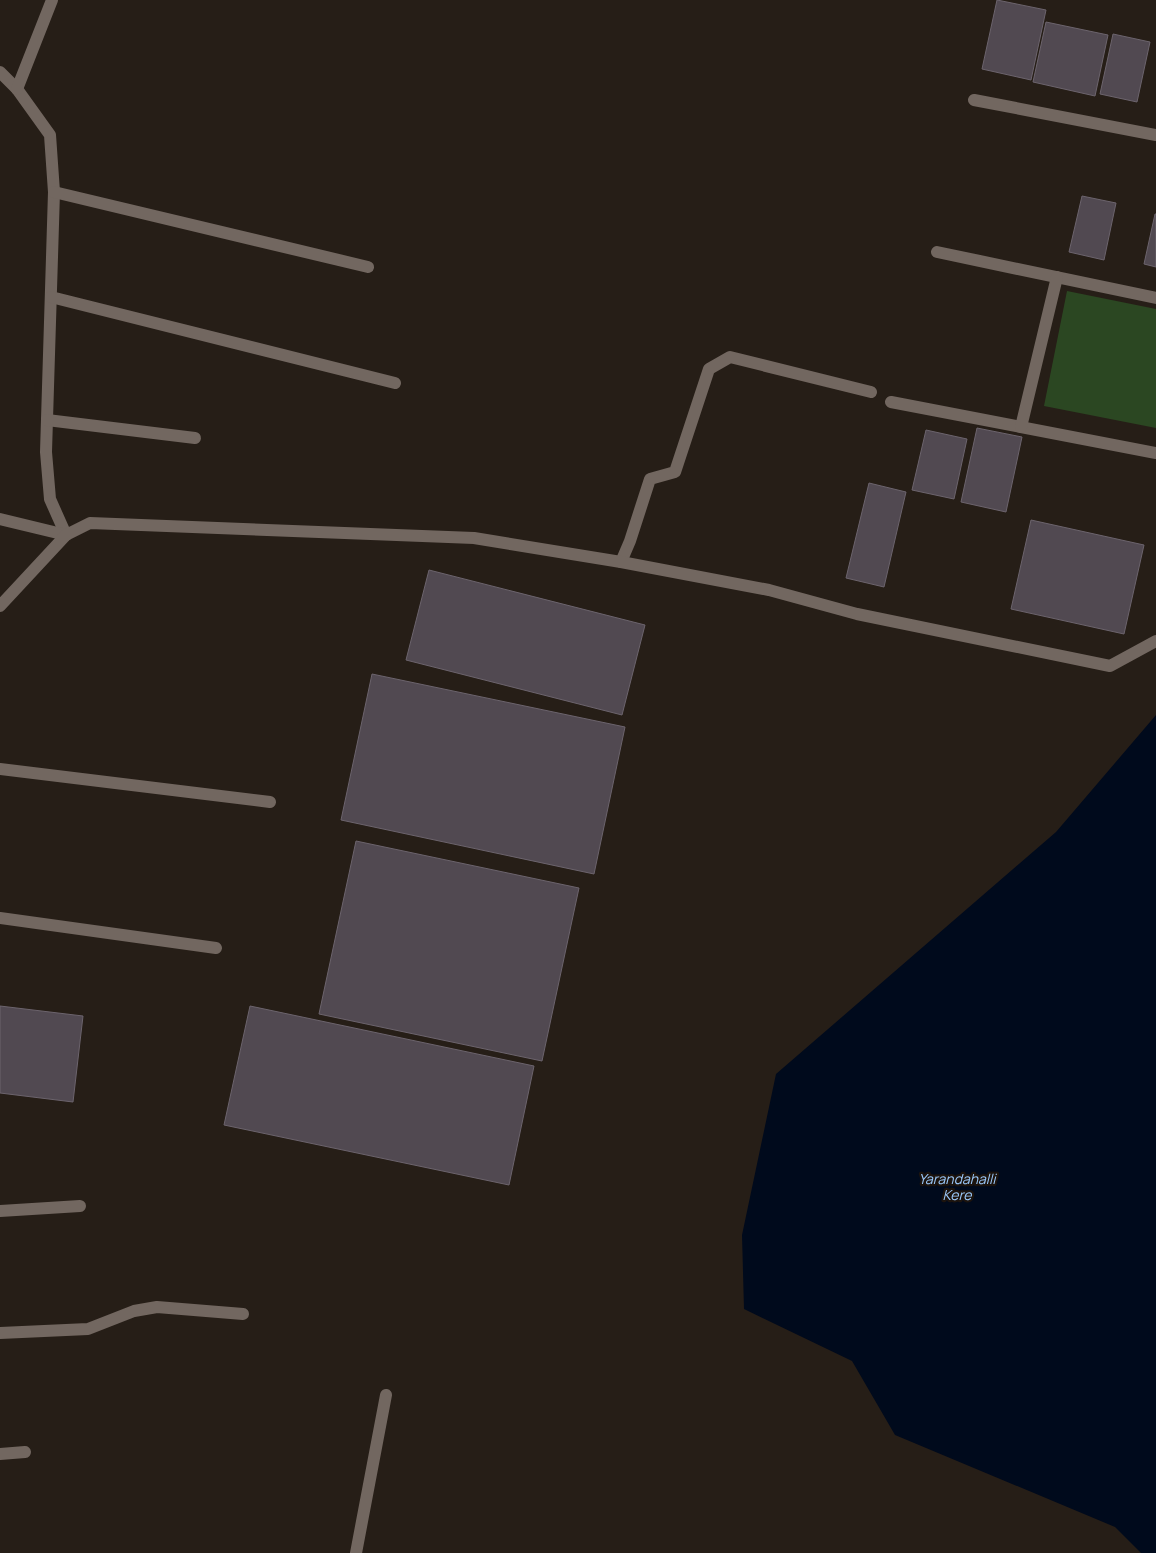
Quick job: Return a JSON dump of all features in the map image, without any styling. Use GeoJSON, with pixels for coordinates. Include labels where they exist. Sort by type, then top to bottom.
{"type":"FeatureCollection","features":[{"type":"Feature","properties":{"kind":"street"},"geometry":{"type":"LineString","coordinates":[[17,89],[52,0]]}},
{"type":"Feature","properties":{"kind":"street"},"geometry":{"type":"LineString","coordinates":[[0,72],[17,89],[50,135],[54,192],[46,452],[50,499],[66,535]]}},
{"type":"Feature","properties":{"kind":"street"},"geometry":{"type":"LineString","coordinates":[[974,100],[1156,135]]}},
{"type":"Feature","properties":{"kind":"street"},"geometry":{"type":"LineString","coordinates":[[54,192],[368,267]]}},
{"type":"Feature","properties":{"kind":"street"},"geometry":{"type":"LineString","coordinates":[[937,252],[1156,298]]}},
{"type":"Feature","properties":{"kind":"street"},"geometry":{"type":"LineString","coordinates":[[1020,427],[1056,277]]}},
{"type":"Feature","properties":{"kind":"street"},"geometry":{"type":"LineString","coordinates":[[51,297],[395,383]]}},
{"type":"Feature","properties":{"kind":"street"},"geometry":{"type":"LineString","coordinates":[[621,562],[630,541],[650,479],[675,472],[709,369],[730,357],[871,392]]}},
{"type":"Feature","properties":{"kind":"street"},"geometry":{"type":"LineString","coordinates":[[891,402],[1156,453]]}},
{"type":"Feature","properties":{"kind":"street"},"geometry":{"type":"LineString","coordinates":[[47,420],[195,438]]}},
{"type":"Feature","properties":{"kind":"street"},"geometry":{"type":"LineString","coordinates":[[0,519],[66,535]]}},
{"type":"Feature","properties":{"kind":"street"},"geometry":{"type":"LineString","coordinates":[[0,606],[66,535],[90,523],[474,538],[621,562],[770,590],[857,614],[1110,666],[1156,641]]}},
{"type":"Feature","properties":{"kind":"street"},"geometry":{"type":"LineString","coordinates":[[0,769],[270,802]]}},
{"type":"Feature","properties":{"kind":"street"},"geometry":{"type":"LineString","coordinates":[[0,918],[216,948]]}},
{"type":"Feature","properties":{"kind":"street"},"geometry":{"type":"LineString","coordinates":[[0,1211],[80,1206]]}},
{"type":"Feature","properties":{"kind":"street"},"geometry":{"type":"LineString","coordinates":[[0,1333],[88,1329],[134,1311],[157,1307],[243,1314]]}},
{"type":"Feature","properties":{"kind":"street"},"geometry":{"type":"LineString","coordinates":[[356,1553],[386,1395]]}},
{"type":"Feature","properties":{"kind":"street"},"geometry":{"type":"LineString","coordinates":[[0,1454],[25,1452]]}},
{"type":"Feature","properties":{"kind":"green space"},"geometry":{"type":"Polygon","coordinates":[[[1067,291],[1156,309],[1156,428],[1044,406],[1067,291]]]}},
{"type":"Feature","properties":{"kind":"water","name":"Yarandahalli Kere"},"geometry":{"type":"Polygon","coordinates":[[[1156,715],[1156,1553],[1141,1553],[1115,1527],[895,1435],[852,1361],[744,1309],[742,1235],[776,1074],[1056,832],[1156,715]]]}},
{"type":"Feature","properties":{"kind":"building"},"geometry":{"type":"Polygon","coordinates":[[[997,0],[1046,10],[1031,80],[982,69],[997,0]]]}},
{"type":"Feature","properties":{"kind":"building"},"geometry":{"type":"Polygon","coordinates":[[[1046,22],[1108,35],[1095,96],[1033,82],[1046,22]]]}},
{"type":"Feature","properties":{"kind":"building"},"geometry":{"type":"Polygon","coordinates":[[[1113,34],[1150,42],[1137,102],[1100,94],[1113,34]]]}},
{"type":"Feature","properties":{"kind":"building"},"geometry":{"type":"Polygon","coordinates":[[[1082,196],[1116,203],[1104,260],[1069,252],[1082,196]]]}},
{"type":"Feature","properties":{"kind":"building"},"geometry":{"type":"Polygon","coordinates":[[[1156,214],[1156,267],[1144,264],[1156,214]]]}},
{"type":"Feature","properties":{"kind":"building"},"geometry":{"type":"Polygon","coordinates":[[[977,428],[1022,437],[1006,512],[961,502],[977,428]]]}},
{"type":"Feature","properties":{"kind":"building"},"geometry":{"type":"Polygon","coordinates":[[[926,430],[967,439],[954,499],[912,490],[926,430]]]}},
{"type":"Feature","properties":{"kind":"building"},"geometry":{"type":"Polygon","coordinates":[[[869,483],[906,492],[884,587],[846,578],[869,483]]]}},
{"type":"Feature","properties":{"kind":"building"},"geometry":{"type":"Polygon","coordinates":[[[1031,520],[1144,545],[1124,634],[1011,609],[1031,520]]]}},
{"type":"Feature","properties":{"kind":"building"},"geometry":{"type":"Polygon","coordinates":[[[429,570],[645,625],[622,715],[406,660],[429,570]]]}},
{"type":"Feature","properties":{"kind":"building"},"geometry":{"type":"Polygon","coordinates":[[[372,674],[625,727],[594,874],[341,820],[372,674]]]}},
{"type":"Feature","properties":{"kind":"building"},"geometry":{"type":"Polygon","coordinates":[[[356,841],[579,888],[542,1061],[319,1014],[356,841]]]}},
{"type":"Feature","properties":{"kind":"building"},"geometry":{"type":"Polygon","coordinates":[[[0,1006],[83,1016],[73,1102],[0,1093],[0,1006]]]}},
{"type":"Feature","properties":{"kind":"building"},"geometry":{"type":"Polygon","coordinates":[[[250,1006],[534,1066],[509,1185],[224,1125],[250,1006]]]}}]}
